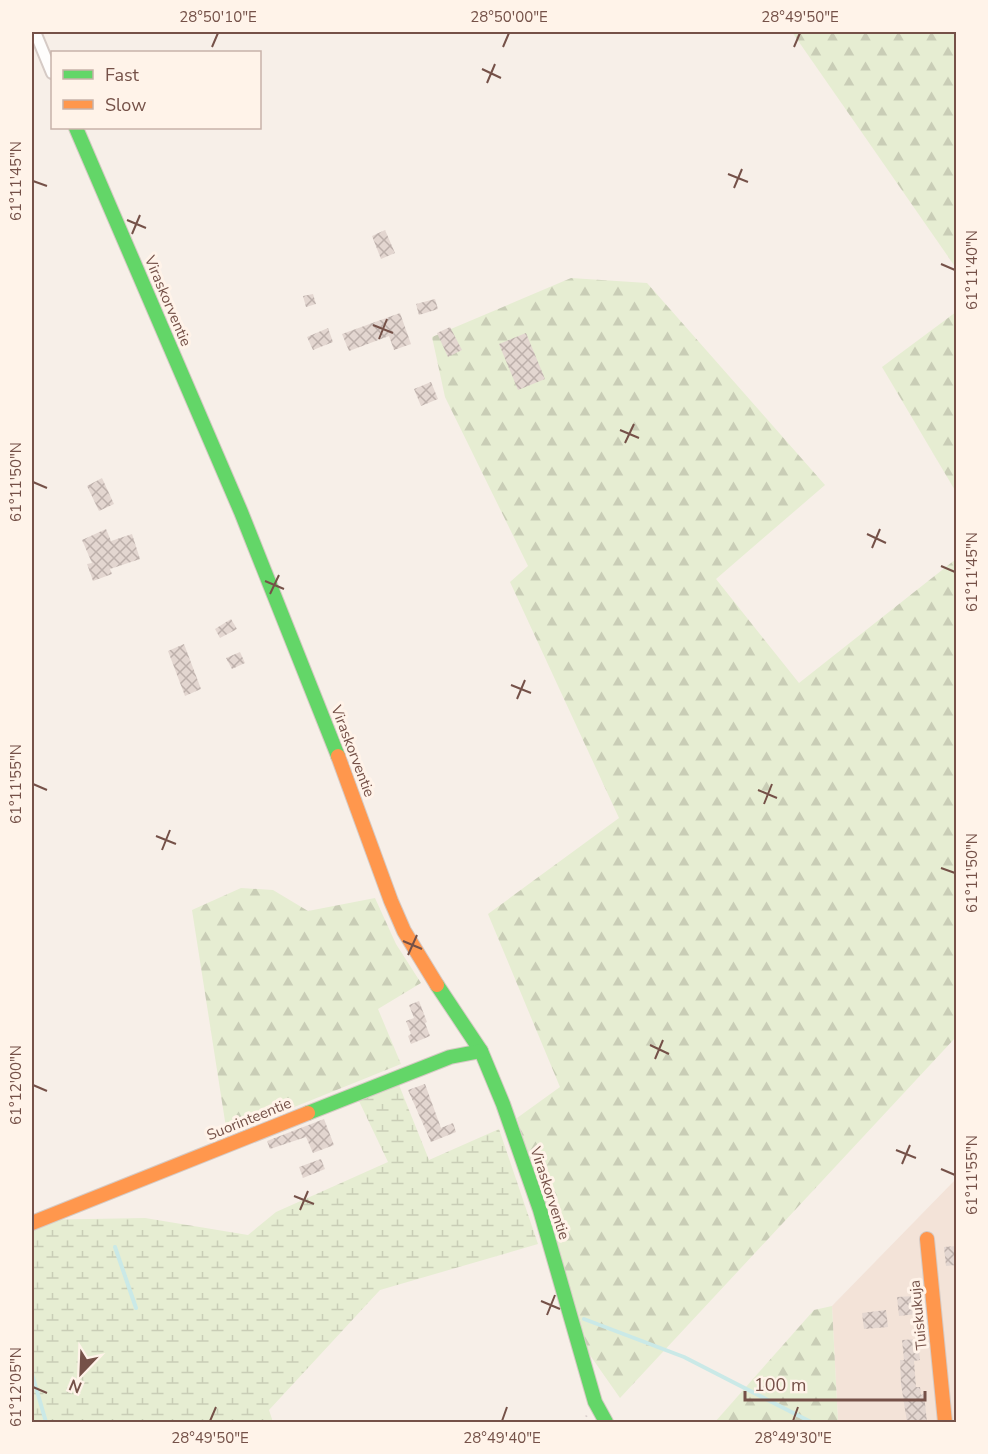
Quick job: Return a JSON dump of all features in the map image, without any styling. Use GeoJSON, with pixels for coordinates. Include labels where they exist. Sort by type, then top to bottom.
{"type":"FeatureCollection","features":[{"type":"Feature","properties":{"kind":"street"},"geometry":{"type":"LineString","coordinates":[[34,32],[51,71]]}},
{"type":"Feature","properties":{"kind":"street","name":"Viraskorventie"},"geometry":{"type":"LineString","coordinates":[[76,129],[241,512],[330,733],[404,931],[420,959],[469,1030],[481,1051],[503,1104],[540,1210],[595,1402],[606,1422]]}},
{"type":"Feature","properties":{"kind":"street","name":"Suorinteentie"},"geometry":{"type":"LineString","coordinates":[[32,1223],[450,1057],[481,1051]]}},
{"type":"Feature","properties":{"kind":"street","name":"Tuiskukuja"},"geometry":{"type":"LineString","coordinates":[[927,1239],[945,1422]]}},
{"type":"Feature","properties":{"kind":"shaded area"},"geometry":{"type":"Polygon","coordinates":[[[956,1179],[956,1422],[838,1422],[832,1306],[956,1179]]]}},
{"type":"Feature","properties":{"kind":"green space"},"geometry":{"type":"Polygon","coordinates":[[[792,32],[956,32],[956,268],[792,32]]]}},
{"type":"Feature","properties":{"kind":"green space"},"geometry":{"type":"Polygon","coordinates":[[[571,278],[647,283],[825,485],[716,579],[799,683],[956,559],[956,1037],[620,1398],[587,1351],[517,1118],[560,1087],[488,914],[619,818],[510,582],[528,566],[445,397],[432,337],[571,278]]]}},
{"type":"Feature","properties":{"kind":"green space"},"geometry":{"type":"Polygon","coordinates":[[[956,312],[956,492],[882,367],[956,312]]]}},
{"type":"Feature","properties":{"kind":"green space"},"geometry":{"type":"Polygon","coordinates":[[[241,888],[273,890],[308,911],[375,898],[396,944],[421,983],[378,1009],[401,1064],[227,1134],[192,910],[241,888]]]}},
{"type":"Feature","properties":{"kind":"green space"},"geometry":{"type":"Polygon","coordinates":[[[399,1085],[429,1160],[499,1129],[538,1244],[380,1290],[269,1410],[273,1422],[32,1422],[32,1220],[145,1218],[248,1235],[276,1212],[388,1162],[359,1101],[399,1085]]]}},
{"type":"Feature","properties":{"kind":"green space"},"geometry":{"type":"Polygon","coordinates":[[[832,1306],[838,1422],[715,1422],[814,1310],[832,1306]]]}},
{"type":"Feature","properties":{"kind":"building"},"geometry":{"type":"Polygon","coordinates":[[[385,230],[395,253],[381,259],[372,236],[385,230]]]}},
{"type":"Feature","properties":{"kind":"building"},"geometry":{"type":"Polygon","coordinates":[[[313,294],[316,304],[306,307],[303,296],[313,294]]]}},
{"type":"Feature","properties":{"kind":"building"},"geometry":{"type":"Polygon","coordinates":[[[435,299],[438,309],[419,315],[416,304],[435,299]]]}},
{"type":"Feature","properties":{"kind":"building"},"geometry":{"type":"Polygon","coordinates":[[[400,313],[411,344],[394,350],[389,336],[349,351],[342,334],[400,313]]]}},
{"type":"Feature","properties":{"kind":"building"},"geometry":{"type":"Polygon","coordinates":[[[450,327],[462,350],[448,357],[437,333],[450,327]]]}},
{"type":"Feature","properties":{"kind":"building"},"geometry":{"type":"Polygon","coordinates":[[[328,328],[333,342],[313,350],[307,337],[328,328]]]}},
{"type":"Feature","properties":{"kind":"building"},"geometry":{"type":"Polygon","coordinates":[[[526,333],[545,379],[518,390],[499,344],[526,333]]]}},
{"type":"Feature","properties":{"kind":"building"},"geometry":{"type":"Polygon","coordinates":[[[431,382],[438,399],[421,406],[414,389],[431,382]]]}},
{"type":"Feature","properties":{"kind":"building"},"geometry":{"type":"Polygon","coordinates":[[[102,478],[114,504],[99,511],[87,486],[102,478]]]}},
{"type":"Feature","properties":{"kind":"building"},"geometry":{"type":"Polygon","coordinates":[[[106,529],[111,541],[132,534],[140,559],[110,569],[112,574],[93,581],[87,564],[92,563],[82,540],[106,529]]]}},
{"type":"Feature","properties":{"kind":"building"},"geometry":{"type":"Polygon","coordinates":[[[231,619],[237,629],[220,638],[215,629],[231,619]]]}},
{"type":"Feature","properties":{"kind":"building"},"geometry":{"type":"Polygon","coordinates":[[[184,644],[201,689],[185,696],[168,651],[184,644]]]}},
{"type":"Feature","properties":{"kind":"building"},"geometry":{"type":"Polygon","coordinates":[[[240,652],[245,663],[232,669],[226,658],[240,652]]]}},
{"type":"Feature","properties":{"kind":"building"},"geometry":{"type":"Polygon","coordinates":[[[419,1001],[430,1036],[411,1044],[408,1036],[411,1034],[406,1021],[414,1018],[409,1005],[419,1001]]]}},
{"type":"Feature","properties":{"kind":"building"},"geometry":{"type":"Polygon","coordinates":[[[425,1084],[441,1128],[453,1123],[456,1132],[431,1142],[408,1090],[425,1084]]]}},
{"type":"Feature","properties":{"kind":"building"},"geometry":{"type":"Polygon","coordinates":[[[324,1119],[334,1145],[313,1153],[306,1137],[270,1149],[267,1141],[324,1119]]]}},
{"type":"Feature","properties":{"kind":"building"},"geometry":{"type":"Polygon","coordinates":[[[321,1159],[325,1169],[303,1178],[299,1167],[321,1159]]]}},
{"type":"Feature","properties":{"kind":"building"},"geometry":{"type":"Polygon","coordinates":[[[957,1246],[957,1265],[946,1266],[944,1247],[957,1246]]]}},
{"type":"Feature","properties":{"kind":"building"},"geometry":{"type":"Polygon","coordinates":[[[915,1296],[917,1314],[899,1316],[897,1297],[915,1296]]]}},
{"type":"Feature","properties":{"kind":"building"},"geometry":{"type":"Polygon","coordinates":[[[886,1310],[888,1327],[864,1329],[862,1313],[886,1310]]]}},
{"type":"Feature","properties":{"kind":"building"},"geometry":{"type":"Polygon","coordinates":[[[918,1339],[920,1360],[914,1361],[916,1387],[920,1387],[921,1395],[924,1394],[927,1422],[907,1422],[901,1384],[900,1360],[904,1360],[902,1340],[918,1339]]]}},
{"type":"Feature","properties":{"kind":"waterway"},"geometry":{"type":"LineString","coordinates":[[115,1247],[136,1308]]}},
{"type":"Feature","properties":{"kind":"waterway"},"geometry":{"type":"LineString","coordinates":[[584,1319],[684,1357],[811,1422]]}},
{"type":"Feature","properties":{"kind":"waterway"},"geometry":{"type":"LineString","coordinates":[[32,1374],[46,1422]]}},
{"type":"Feature","properties":{"kind":"traffic: fast"},"geometry":{"type":"LineString","coordinates":[[76,129],[241,512],[338,756]]}},
{"type":"Feature","properties":{"kind":"traffic: fast"},"geometry":{"type":"LineString","coordinates":[[437,985],[481,1051],[503,1104],[540,1210],[595,1402],[606,1422]]}},
{"type":"Feature","properties":{"kind":"traffic: fast"},"geometry":{"type":"LineString","coordinates":[[308,1113],[450,1057],[481,1051]]}},
{"type":"Feature","properties":{"kind":"traffic: slow"},"geometry":{"type":"LineString","coordinates":[[338,756],[391,901],[404,931],[437,985]]}},
{"type":"Feature","properties":{"kind":"traffic: slow"},"geometry":{"type":"LineString","coordinates":[[32,1223],[308,1113]]}},
{"type":"Feature","properties":{"kind":"traffic: slow"},"geometry":{"type":"LineString","coordinates":[[927,1239],[945,1422]]}}]}
